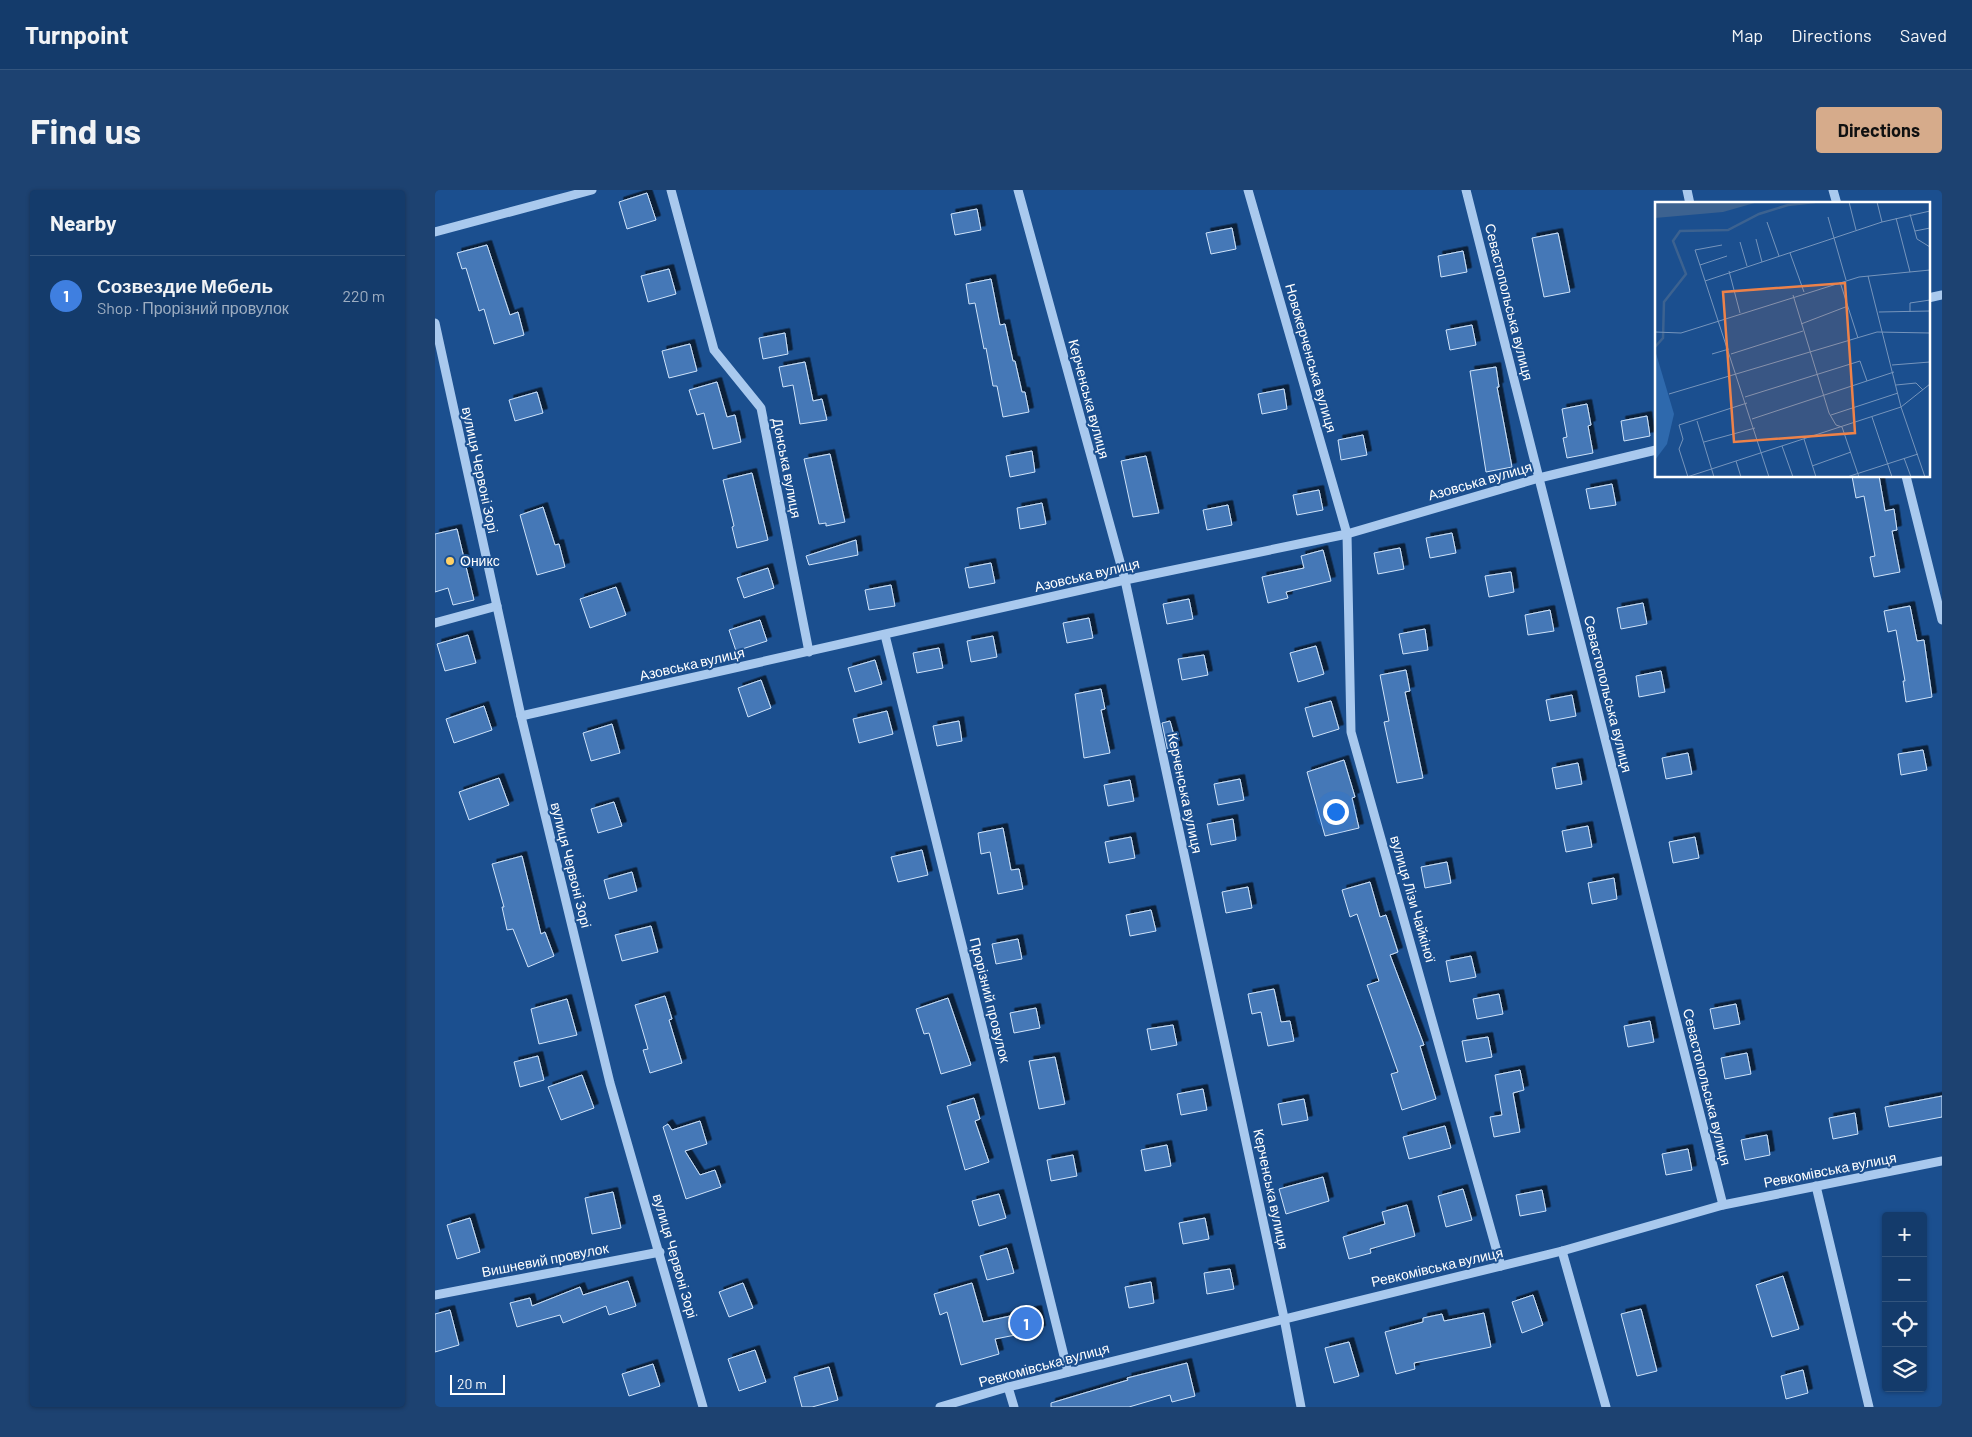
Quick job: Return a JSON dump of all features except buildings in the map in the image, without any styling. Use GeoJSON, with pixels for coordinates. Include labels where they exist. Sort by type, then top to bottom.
{"type":"FeatureCollection","features":[{"type":"Feature","properties":{"kind":"street"},"geometry":{"type":"LineString","coordinates":[[435,232],[592,190]]}},
{"type":"Feature","properties":{"kind":"street","name":"Донська вулиця"},"geometry":{"type":"LineString","coordinates":[[671,190],[713,350],[761,408],[809,652]]}},
{"type":"Feature","properties":{"kind":"street","name":"Керченська вулиця"},"geometry":{"type":"LineString","coordinates":[[1018,190],[1125,580],[1284,1318],[1301,1407]]}},
{"type":"Feature","properties":{"kind":"street","name":"Новокерченська вулиця"},"geometry":{"type":"LineString","coordinates":[[1248,190],[1347,534]]}},
{"type":"Feature","properties":{"kind":"street","name":"Севастопольська вулиця"},"geometry":{"type":"LineString","coordinates":[[1466,190],[1723,1205]]}},
{"type":"Feature","properties":{"kind":"street"},"geometry":{"type":"LineString","coordinates":[[1929,298],[1942,295]]}},
{"type":"Feature","properties":{"kind":"street","name":"вулиця Червоні Зорі"},"geometry":{"type":"LineString","coordinates":[[435,323],[521,716],[610,1083],[703,1407]]}},
{"type":"Feature","properties":{"kind":"street","name":"Азовська вулиця"},"geometry":{"type":"LineString","coordinates":[[521,716],[1125,580],[1347,534],[1539,478],[1655,450]]}},
{"type":"Feature","properties":{"kind":"street"},"geometry":{"type":"LineString","coordinates":[[1906,478],[1942,620]]}},
{"type":"Feature","properties":{"kind":"street","name":"вулиця Лізи Чайкіної"},"geometry":{"type":"LineString","coordinates":[[1347,534],[1351,732],[1501,1266]]}},
{"type":"Feature","properties":{"kind":"street"},"geometry":{"type":"LineString","coordinates":[[435,623],[497,606]]}},
{"type":"Feature","properties":{"kind":"street","name":"Прорізний провулок"},"geometry":{"type":"LineString","coordinates":[[885,635],[1067,1372]]}},
{"type":"Feature","properties":{"kind":"street","name":"Ревкомівська вулиця"},"geometry":{"type":"LineString","coordinates":[[940,1407],[1067,1372],[1562,1251],[1723,1205],[1942,1161]]}},
{"type":"Feature","properties":{"kind":"street"},"geometry":{"type":"LineString","coordinates":[[1816,1186],[1869,1407]]}},
{"type":"Feature","properties":{"kind":"street"},"geometry":{"type":"LineString","coordinates":[[1562,1251],[1606,1407]]}},
{"type":"Feature","properties":{"kind":"street","name":"Вишневий провулок"},"geometry":{"type":"LineString","coordinates":[[435,1295],[660,1252]]}},
{"type":"Feature","properties":{"kind":"street"},"geometry":{"type":"LineString","coordinates":[[1008,1387],[1013,1407]]}},
{"type":"Feature","properties":{"kind":"place","name":"Оникс"},"geometry":{"type":"Point","coordinates":[450,561]}},
{"type":"Feature","properties":{"kind":"place","name":"Созвездие Мебель"},"geometry":{"type":"Point","coordinates":[1026,1323]}}]}
